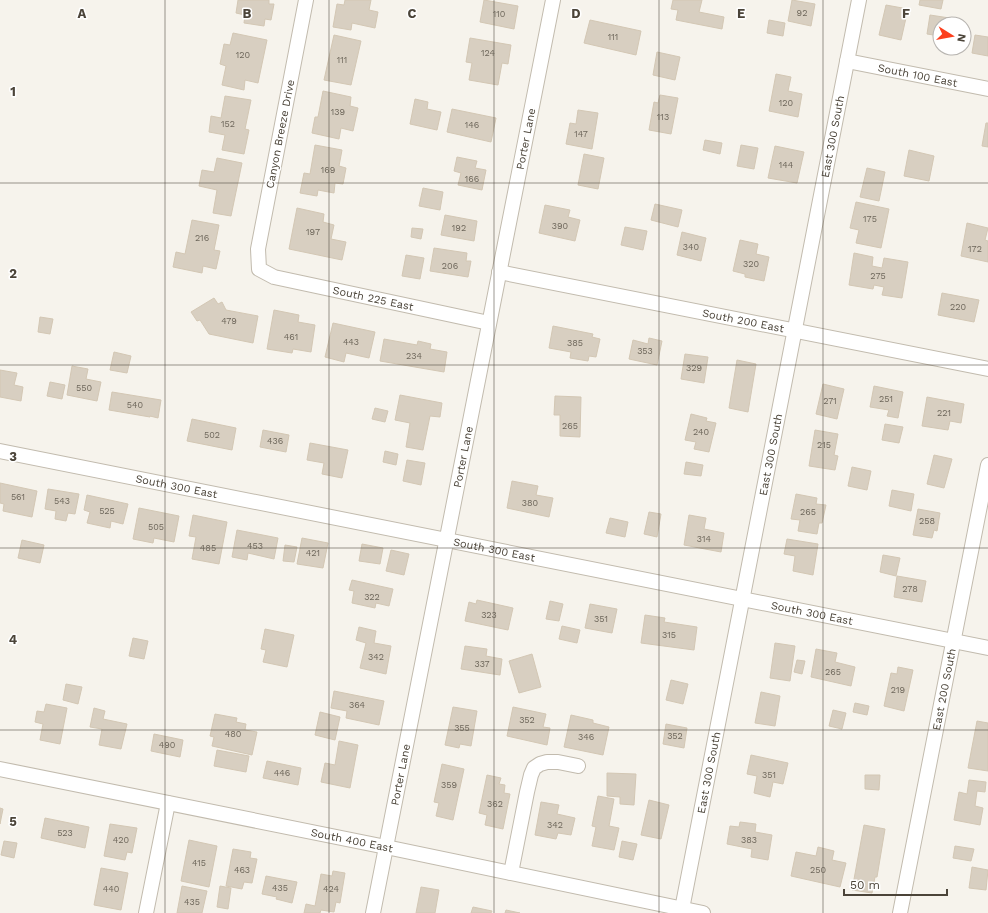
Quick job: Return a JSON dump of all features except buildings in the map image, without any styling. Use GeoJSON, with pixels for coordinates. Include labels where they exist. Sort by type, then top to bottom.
{"type":"FeatureCollection","features":[{"type":"Feature","properties":{"kind":"street","name":"Canyon Breeze Drive"},"geometry":{"type":"LineString","coordinates":[[259,269],[258,249],[306,0]]}},
{"type":"Feature","properties":{"kind":"street","name":"Porter Lane"},"geometry":{"type":"LineString","coordinates":[[373,913],[553,0]]}},
{"type":"Feature","properties":{"kind":"street","name":"East 300 South"},"geometry":{"type":"LineString","coordinates":[[682,909],[859,0]]}},
{"type":"Feature","properties":{"kind":"street","name":"South 100 East"},"geometry":{"type":"LineString","coordinates":[[847,62],[988,89]]}},
{"type":"Feature","properties":{"kind":"street","name":"South 225 East"},"geometry":{"type":"LineString","coordinates":[[259,269],[274,277],[489,323]]}},
{"type":"Feature","properties":{"kind":"street","name":"South 200 East"},"geometry":{"type":"LineString","coordinates":[[499,272],[988,370]]}},
{"type":"Feature","properties":{"kind":"street","name":"South 300 East"},"geometry":{"type":"LineString","coordinates":[[0,451],[988,648]]}},
{"type":"Feature","properties":{"kind":"street","name":"East 200 South"},"geometry":{"type":"LineString","coordinates":[[900,913],[988,465]]}},
{"type":"Feature","properties":{"kind":"street"},"geometry":{"type":"LineString","coordinates":[[511,873],[527,792],[534,768],[547,762],[558,762],[578,766]]}},
{"type":"Feature","properties":{"kind":"street","name":"South 400 East"},"geometry":{"type":"LineString","coordinates":[[0,769],[703,913]]}},
{"type":"Feature","properties":{"kind":"street"},"geometry":{"type":"LineString","coordinates":[[146,913],[168,803]]}}]}
